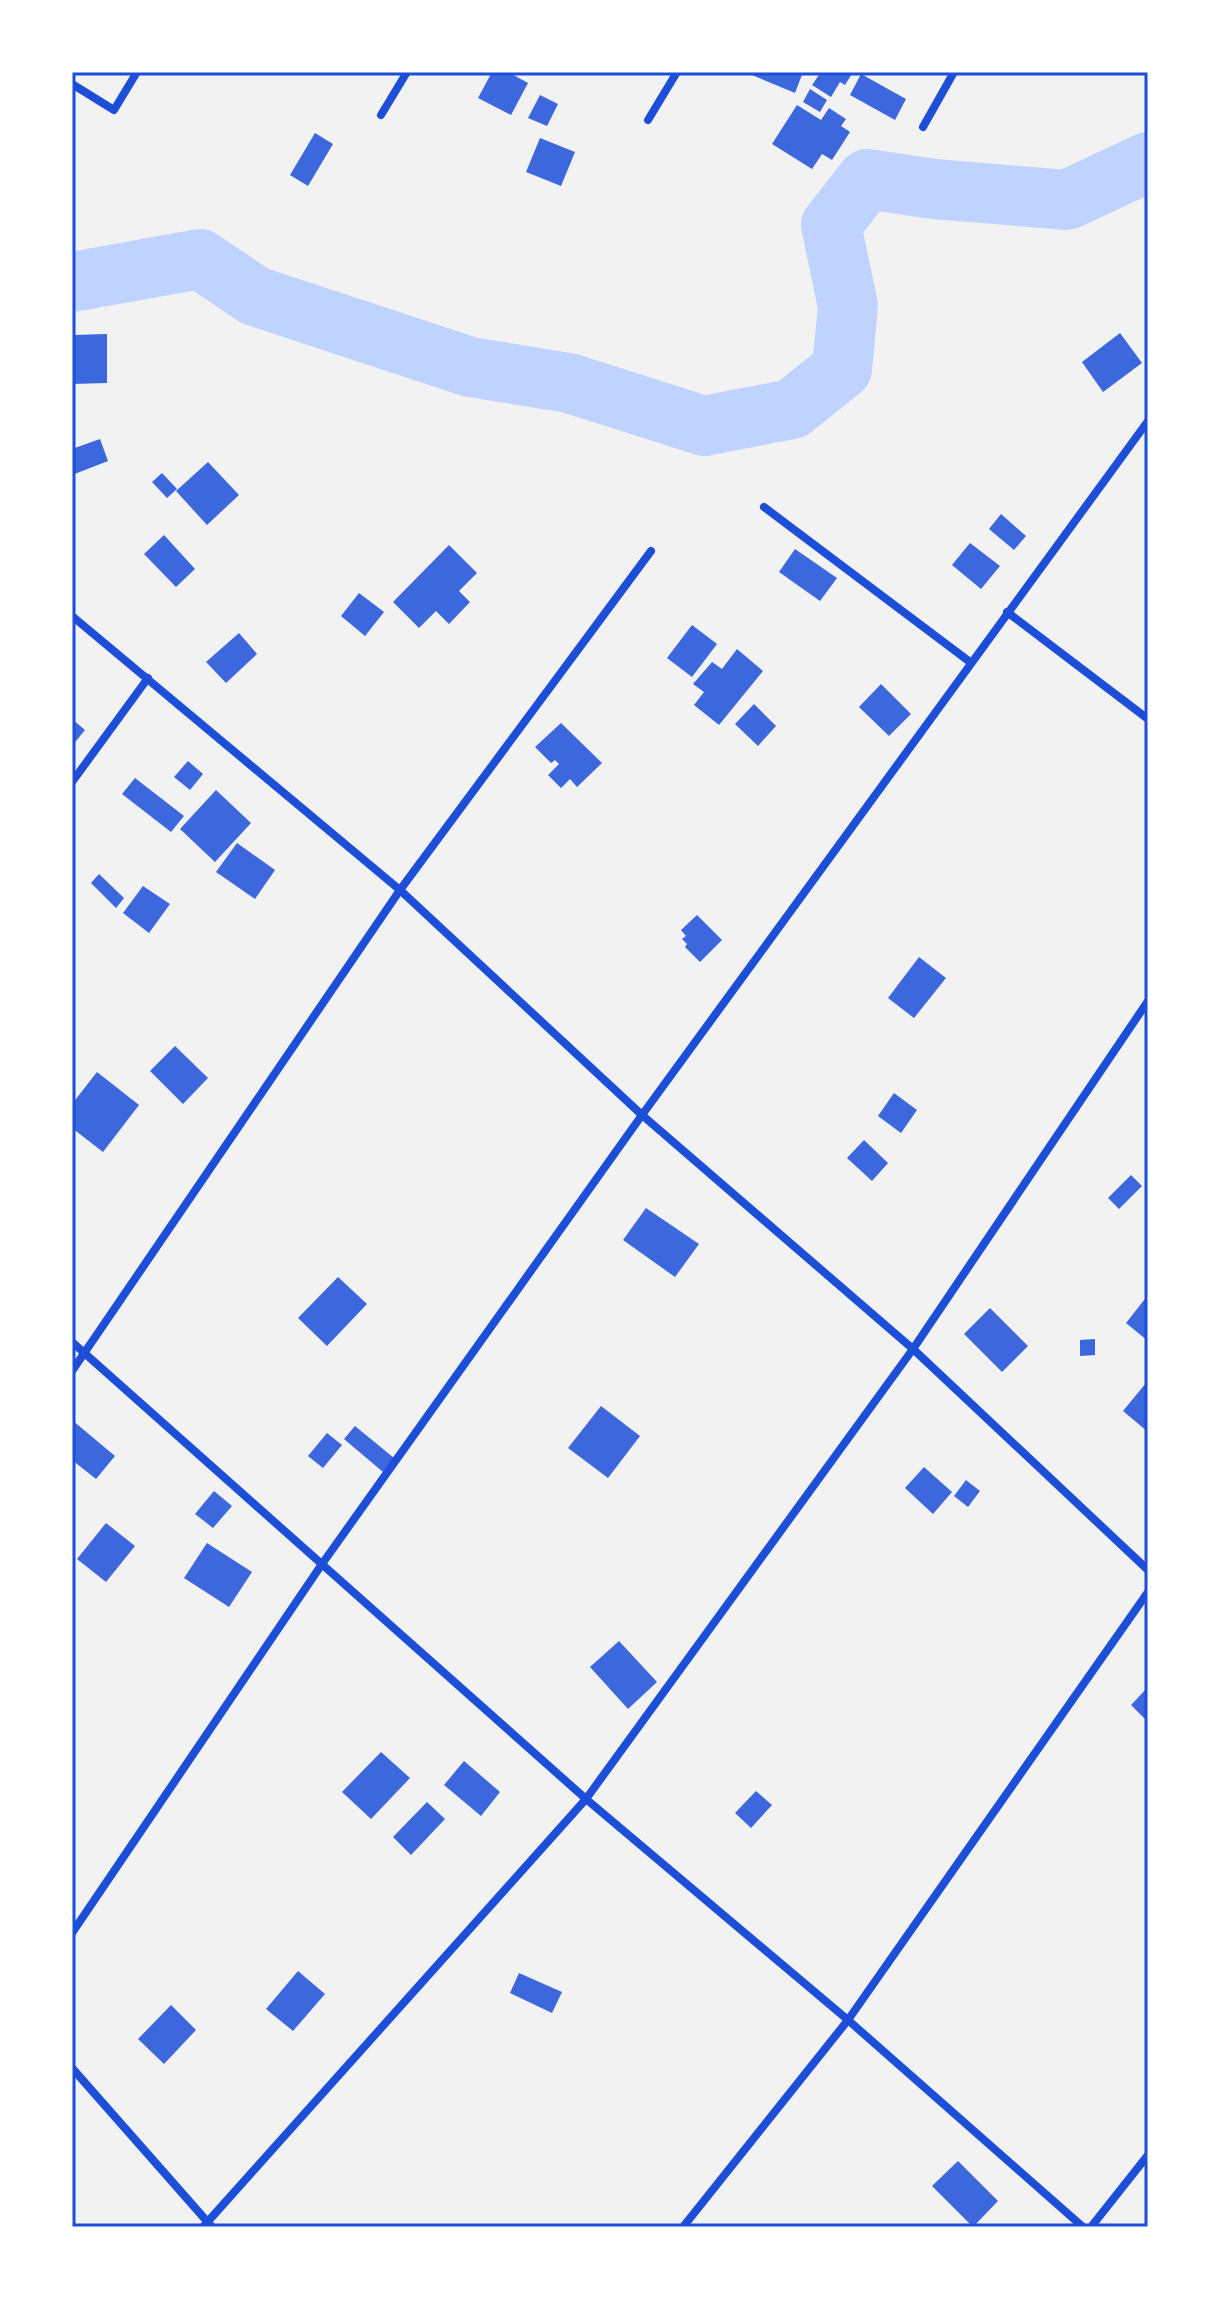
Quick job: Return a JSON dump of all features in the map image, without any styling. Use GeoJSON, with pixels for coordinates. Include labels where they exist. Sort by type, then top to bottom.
{"type":"FeatureCollection","features":[{"type":"Feature","properties":{"kind":"street"},"geometry":{"type":"LineString","coordinates":[[72,84],[114,110],[137,72]]}},
{"type":"Feature","properties":{"kind":"street"},"geometry":{"type":"LineString","coordinates":[[381,115],[407,72]]}},
{"type":"Feature","properties":{"kind":"street"},"geometry":{"type":"LineString","coordinates":[[648,120],[677,72]]}},
{"type":"Feature","properties":{"kind":"street"},"geometry":{"type":"LineString","coordinates":[[923,127],[954,72]]}},
{"type":"Feature","properties":{"kind":"street"},"geometry":{"type":"LineString","coordinates":[[72,1933],[322,1564],[642,1115],[1148,421]]}},
{"type":"Feature","properties":{"kind":"street"},"geometry":{"type":"LineString","coordinates":[[764,507],[970,662]]}},
{"type":"Feature","properties":{"kind":"street"},"geometry":{"type":"LineString","coordinates":[[72,1371],[400,890],[651,551]]}},
{"type":"Feature","properties":{"kind":"street"},"geometry":{"type":"LineString","coordinates":[[1007,612],[1148,719]]}},
{"type":"Feature","properties":{"kind":"street"},"geometry":{"type":"LineString","coordinates":[[72,616],[400,890],[642,1115],[913,1349],[1148,1570]]}},
{"type":"Feature","properties":{"kind":"street"},"geometry":{"type":"LineString","coordinates":[[72,782],[148,678]]}},
{"type":"Feature","properties":{"kind":"street"},"geometry":{"type":"LineString","coordinates":[[72,2068],[208,2225],[586,1799],[913,1349],[1148,1001]]}},
{"type":"Feature","properties":{"kind":"street"},"geometry":{"type":"LineString","coordinates":[[72,1342],[586,1799],[848,2020],[1083,2227]]}},
{"type":"Feature","properties":{"kind":"street"},"geometry":{"type":"LineString","coordinates":[[683,2227],[848,2020],[1148,1592]]}},
{"type":"Feature","properties":{"kind":"street"},"geometry":{"type":"LineString","coordinates":[[1091,2227],[1148,2155]]}},
{"type":"Feature","properties":{"kind":"building"},"geometry":{"type":"Polygon","coordinates":[[[492,72],[508,72],[528,83],[511,115],[478,98],[492,72]]]}},
{"type":"Feature","properties":{"kind":"building"},"geometry":{"type":"Polygon","coordinates":[[[745,72],[803,72],[795,93],[745,72]]]}},
{"type":"Feature","properties":{"kind":"building"},"geometry":{"type":"Polygon","coordinates":[[[821,72],[853,72],[845,85],[840,82],[831,97],[812,85],[821,72]]]}},
{"type":"Feature","properties":{"kind":"building"},"geometry":{"type":"Polygon","coordinates":[[[861,74],[906,99],[895,120],[850,95],[861,74]]]}},
{"type":"Feature","properties":{"kind":"building"},"geometry":{"type":"Polygon","coordinates":[[[810,89],[827,100],[820,112],[803,102],[810,89]]]}},
{"type":"Feature","properties":{"kind":"building"},"geometry":{"type":"Polygon","coordinates":[[[540,95],[558,104],[547,126],[528,118],[540,95]]]}},
{"type":"Feature","properties":{"kind":"building"},"geometry":{"type":"Polygon","coordinates":[[[797,105],[821,120],[829,108],[846,119],[841,126],[850,132],[832,160],[822,154],[812,169],[772,144],[797,105]]]}},
{"type":"Feature","properties":{"kind":"building"},"geometry":{"type":"Polygon","coordinates":[[[315,133],[333,144],[308,186],[290,175],[315,133]]]}},
{"type":"Feature","properties":{"kind":"building"},"geometry":{"type":"Polygon","coordinates":[[[540,138],[575,152],[561,186],[526,172],[540,138]]]}},
{"type":"Feature","properties":{"kind":"building"},"geometry":{"type":"Polygon","coordinates":[[[1120,333],[1142,363],[1103,392],[1082,362],[1120,333]]]}},
{"type":"Feature","properties":{"kind":"building"},"geometry":{"type":"Polygon","coordinates":[[[107,334],[107,383],[72,384],[72,335],[107,334]]]}},
{"type":"Feature","properties":{"kind":"building"},"geometry":{"type":"Polygon","coordinates":[[[100,439],[108,461],[72,475],[72,449],[100,439]]]}},
{"type":"Feature","properties":{"kind":"building"},"geometry":{"type":"Polygon","coordinates":[[[208,462],[239,495],[207,525],[176,491],[208,462]]]}},
{"type":"Feature","properties":{"kind":"building"},"geometry":{"type":"Polygon","coordinates":[[[162,473],[177,489],[167,498],[152,482],[162,473]]]}},
{"type":"Feature","properties":{"kind":"building"},"geometry":{"type":"Polygon","coordinates":[[[1001,514],[1026,536],[1014,550],[989,529],[1001,514]]]}},
{"type":"Feature","properties":{"kind":"building"},"geometry":{"type":"Polygon","coordinates":[[[164,535],[195,569],[176,587],[144,554],[164,535]]]}},
{"type":"Feature","properties":{"kind":"building"},"geometry":{"type":"Polygon","coordinates":[[[970,543],[1000,566],[981,589],[952,565],[970,543]]]}},
{"type":"Feature","properties":{"kind":"building"},"geometry":{"type":"Polygon","coordinates":[[[449,545],[477,573],[459,591],[470,602],[449,624],[436,611],[419,628],[393,602],[449,545]]]}},
{"type":"Feature","properties":{"kind":"building"},"geometry":{"type":"Polygon","coordinates":[[[795,549],[837,578],[820,601],[779,572],[795,549]]]}},
{"type":"Feature","properties":{"kind":"building"},"geometry":{"type":"Polygon","coordinates":[[[359,593],[384,612],[365,636],[341,616],[359,593]]]}},
{"type":"Feature","properties":{"kind":"building"},"geometry":{"type":"Polygon","coordinates":[[[692,625],[717,644],[692,677],[667,658],[692,625]]]}},
{"type":"Feature","properties":{"kind":"building"},"geometry":{"type":"Polygon","coordinates":[[[239,633],[257,654],[226,683],[206,662],[239,633]]]}},
{"type":"Feature","properties":{"kind":"building"},"geometry":{"type":"Polygon","coordinates":[[[737,649],[763,671],[719,725],[694,705],[704,692],[693,684],[712,662],[722,669],[737,649]]]}},
{"type":"Feature","properties":{"kind":"building"},"geometry":{"type":"Polygon","coordinates":[[[881,684],[911,714],[889,736],[859,707],[881,684]]]}},
{"type":"Feature","properties":{"kind":"building"},"geometry":{"type":"Polygon","coordinates":[[[754,704],[776,726],[758,746],[735,724],[754,704]]]}},
{"type":"Feature","properties":{"kind":"building"},"geometry":{"type":"Polygon","coordinates":[[[72,719],[85,730],[72,746],[72,719]]]}},
{"type":"Feature","properties":{"kind":"building"},"geometry":{"type":"Polygon","coordinates":[[[561,723],[602,763],[577,787],[570,779],[561,788],[548,775],[559,764],[555,760],[551,763],[535,747],[561,723]]]}},
{"type":"Feature","properties":{"kind":"building"},"geometry":{"type":"Polygon","coordinates":[[[188,761],[203,774],[190,790],[174,777],[188,761]]]}},
{"type":"Feature","properties":{"kind":"building"},"geometry":{"type":"Polygon","coordinates":[[[135,778],[184,816],[171,832],[122,794],[135,778]]]}},
{"type":"Feature","properties":{"kind":"building"},"geometry":{"type":"Polygon","coordinates":[[[216,790],[251,823],[215,862],[180,829],[216,790]]]}},
{"type":"Feature","properties":{"kind":"building"},"geometry":{"type":"Polygon","coordinates":[[[237,843],[275,870],[255,899],[216,872],[237,843]]]}},
{"type":"Feature","properties":{"kind":"building"},"geometry":{"type":"Polygon","coordinates":[[[99,874],[124,898],[116,908],[91,883],[99,874]]]}},
{"type":"Feature","properties":{"kind":"building"},"geometry":{"type":"Polygon","coordinates":[[[143,886],[170,904],[149,933],[123,913],[143,886]]]}},
{"type":"Feature","properties":{"kind":"building"},"geometry":{"type":"Polygon","coordinates":[[[697,915],[722,940],[700,962],[685,947],[687,944],[682,939],[686,936],[681,930],[697,915]]]}},
{"type":"Feature","properties":{"kind":"building"},"geometry":{"type":"Polygon","coordinates":[[[919,957],[946,978],[914,1018],[888,998],[919,957]]]}},
{"type":"Feature","properties":{"kind":"building"},"geometry":{"type":"Polygon","coordinates":[[[175,1046],[208,1078],[183,1104],[150,1071],[175,1046]]]}},
{"type":"Feature","properties":{"kind":"building"},"geometry":{"type":"Polygon","coordinates":[[[97,1072],[139,1105],[103,1152],[72,1128],[72,1104],[97,1072]]]}},
{"type":"Feature","properties":{"kind":"building"},"geometry":{"type":"Polygon","coordinates":[[[894,1093],[917,1110],[901,1133],[878,1116],[894,1093]]]}},
{"type":"Feature","properties":{"kind":"building"},"geometry":{"type":"Polygon","coordinates":[[[864,1140],[888,1163],[872,1181],[847,1158],[864,1140]]]}},
{"type":"Feature","properties":{"kind":"building"},"geometry":{"type":"Polygon","coordinates":[[[1131,1175],[1142,1186],[1119,1209],[1108,1198],[1131,1175]]]}},
{"type":"Feature","properties":{"kind":"building"},"geometry":{"type":"Polygon","coordinates":[[[646,1208],[699,1244],[675,1277],[623,1240],[646,1208]]]}},
{"type":"Feature","properties":{"kind":"building"},"geometry":{"type":"Polygon","coordinates":[[[338,1277],[367,1304],[327,1346],[298,1318],[338,1277]]]}},
{"type":"Feature","properties":{"kind":"building"},"geometry":{"type":"Polygon","coordinates":[[[1148,1295],[1148,1341],[1126,1323],[1148,1295]]]}},
{"type":"Feature","properties":{"kind":"building"},"geometry":{"type":"Polygon","coordinates":[[[990,1308],[1028,1346],[1002,1372],[964,1334],[990,1308]]]}},
{"type":"Feature","properties":{"kind":"building"},"geometry":{"type":"Polygon","coordinates":[[[1095,1339],[1095,1355],[1080,1356],[1080,1340],[1095,1339]]]}},
{"type":"Feature","properties":{"kind":"building"},"geometry":{"type":"Polygon","coordinates":[[[1146,1383],[1148,1385],[1148,1432],[1123,1411],[1146,1383]]]}},
{"type":"Feature","properties":{"kind":"building"},"geometry":{"type":"Polygon","coordinates":[[[601,1406],[640,1436],[608,1478],[568,1448],[601,1406]]]}},
{"type":"Feature","properties":{"kind":"building"},"geometry":{"type":"Polygon","coordinates":[[[72,1420],[115,1456],[96,1479],[72,1460],[72,1420]]]}},
{"type":"Feature","properties":{"kind":"building"},"geometry":{"type":"Polygon","coordinates":[[[355,1426],[394,1458],[383,1472],[344,1439],[355,1426]]]}},
{"type":"Feature","properties":{"kind":"building"},"geometry":{"type":"Polygon","coordinates":[[[327,1433],[342,1445],[323,1468],[308,1456],[327,1433]]]}},
{"type":"Feature","properties":{"kind":"building"},"geometry":{"type":"Polygon","coordinates":[[[924,1467],[952,1492],[933,1514],[905,1488],[924,1467]]]}},
{"type":"Feature","properties":{"kind":"building"},"geometry":{"type":"Polygon","coordinates":[[[966,1480],[980,1491],[968,1507],[954,1496],[966,1480]]]}},
{"type":"Feature","properties":{"kind":"building"},"geometry":{"type":"Polygon","coordinates":[[[214,1491],[232,1506],[213,1528],[195,1514],[214,1491]]]}},
{"type":"Feature","properties":{"kind":"building"},"geometry":{"type":"Polygon","coordinates":[[[106,1523],[135,1546],[106,1582],[77,1559],[106,1523]]]}},
{"type":"Feature","properties":{"kind":"building"},"geometry":{"type":"Polygon","coordinates":[[[207,1543],[252,1572],[229,1607],[184,1578],[207,1543]]]}},
{"type":"Feature","properties":{"kind":"building"},"geometry":{"type":"Polygon","coordinates":[[[619,1641],[657,1682],[628,1709],[590,1667],[619,1641]]]}},
{"type":"Feature","properties":{"kind":"building"},"geometry":{"type":"Polygon","coordinates":[[[1148,1687],[1148,1722],[1131,1705],[1148,1687]]]}},
{"type":"Feature","properties":{"kind":"building"},"geometry":{"type":"Polygon","coordinates":[[[381,1752],[410,1778],[371,1819],[342,1792],[381,1752]]]}},
{"type":"Feature","properties":{"kind":"building"},"geometry":{"type":"Polygon","coordinates":[[[464,1761],[500,1792],[481,1816],[444,1785],[464,1761]]]}},
{"type":"Feature","properties":{"kind":"building"},"geometry":{"type":"Polygon","coordinates":[[[756,1791],[772,1805],[751,1828],[735,1813],[756,1791]]]}},
{"type":"Feature","properties":{"kind":"building"},"geometry":{"type":"Polygon","coordinates":[[[427,1802],[445,1819],[411,1855],[393,1837],[427,1802]]]}},
{"type":"Feature","properties":{"kind":"building"},"geometry":{"type":"Polygon","coordinates":[[[298,1971],[325,1994],[293,2031],[266,2009],[298,1971]]]}},
{"type":"Feature","properties":{"kind":"building"},"geometry":{"type":"Polygon","coordinates":[[[519,1973],[562,1992],[552,2013],[510,1993],[519,1973]]]}},
{"type":"Feature","properties":{"kind":"building"},"geometry":{"type":"Polygon","coordinates":[[[171,2005],[196,2030],[164,2064],[138,2039],[171,2005]]]}},
{"type":"Feature","properties":{"kind":"building"},"geometry":{"type":"Polygon","coordinates":[[[958,2161],[998,2201],[973,2227],[932,2186],[958,2161]]]}},
{"type":"Feature","properties":{"kind":"waterway"},"geometry":{"type":"LineString","coordinates":[[72,282],[200,259],[255,296],[470,367],[569,383],[704,426],[792,409],[842,369],[848,306],[831,225],[867,179],[934,189],[1067,200],[1148,162]]}}]}
